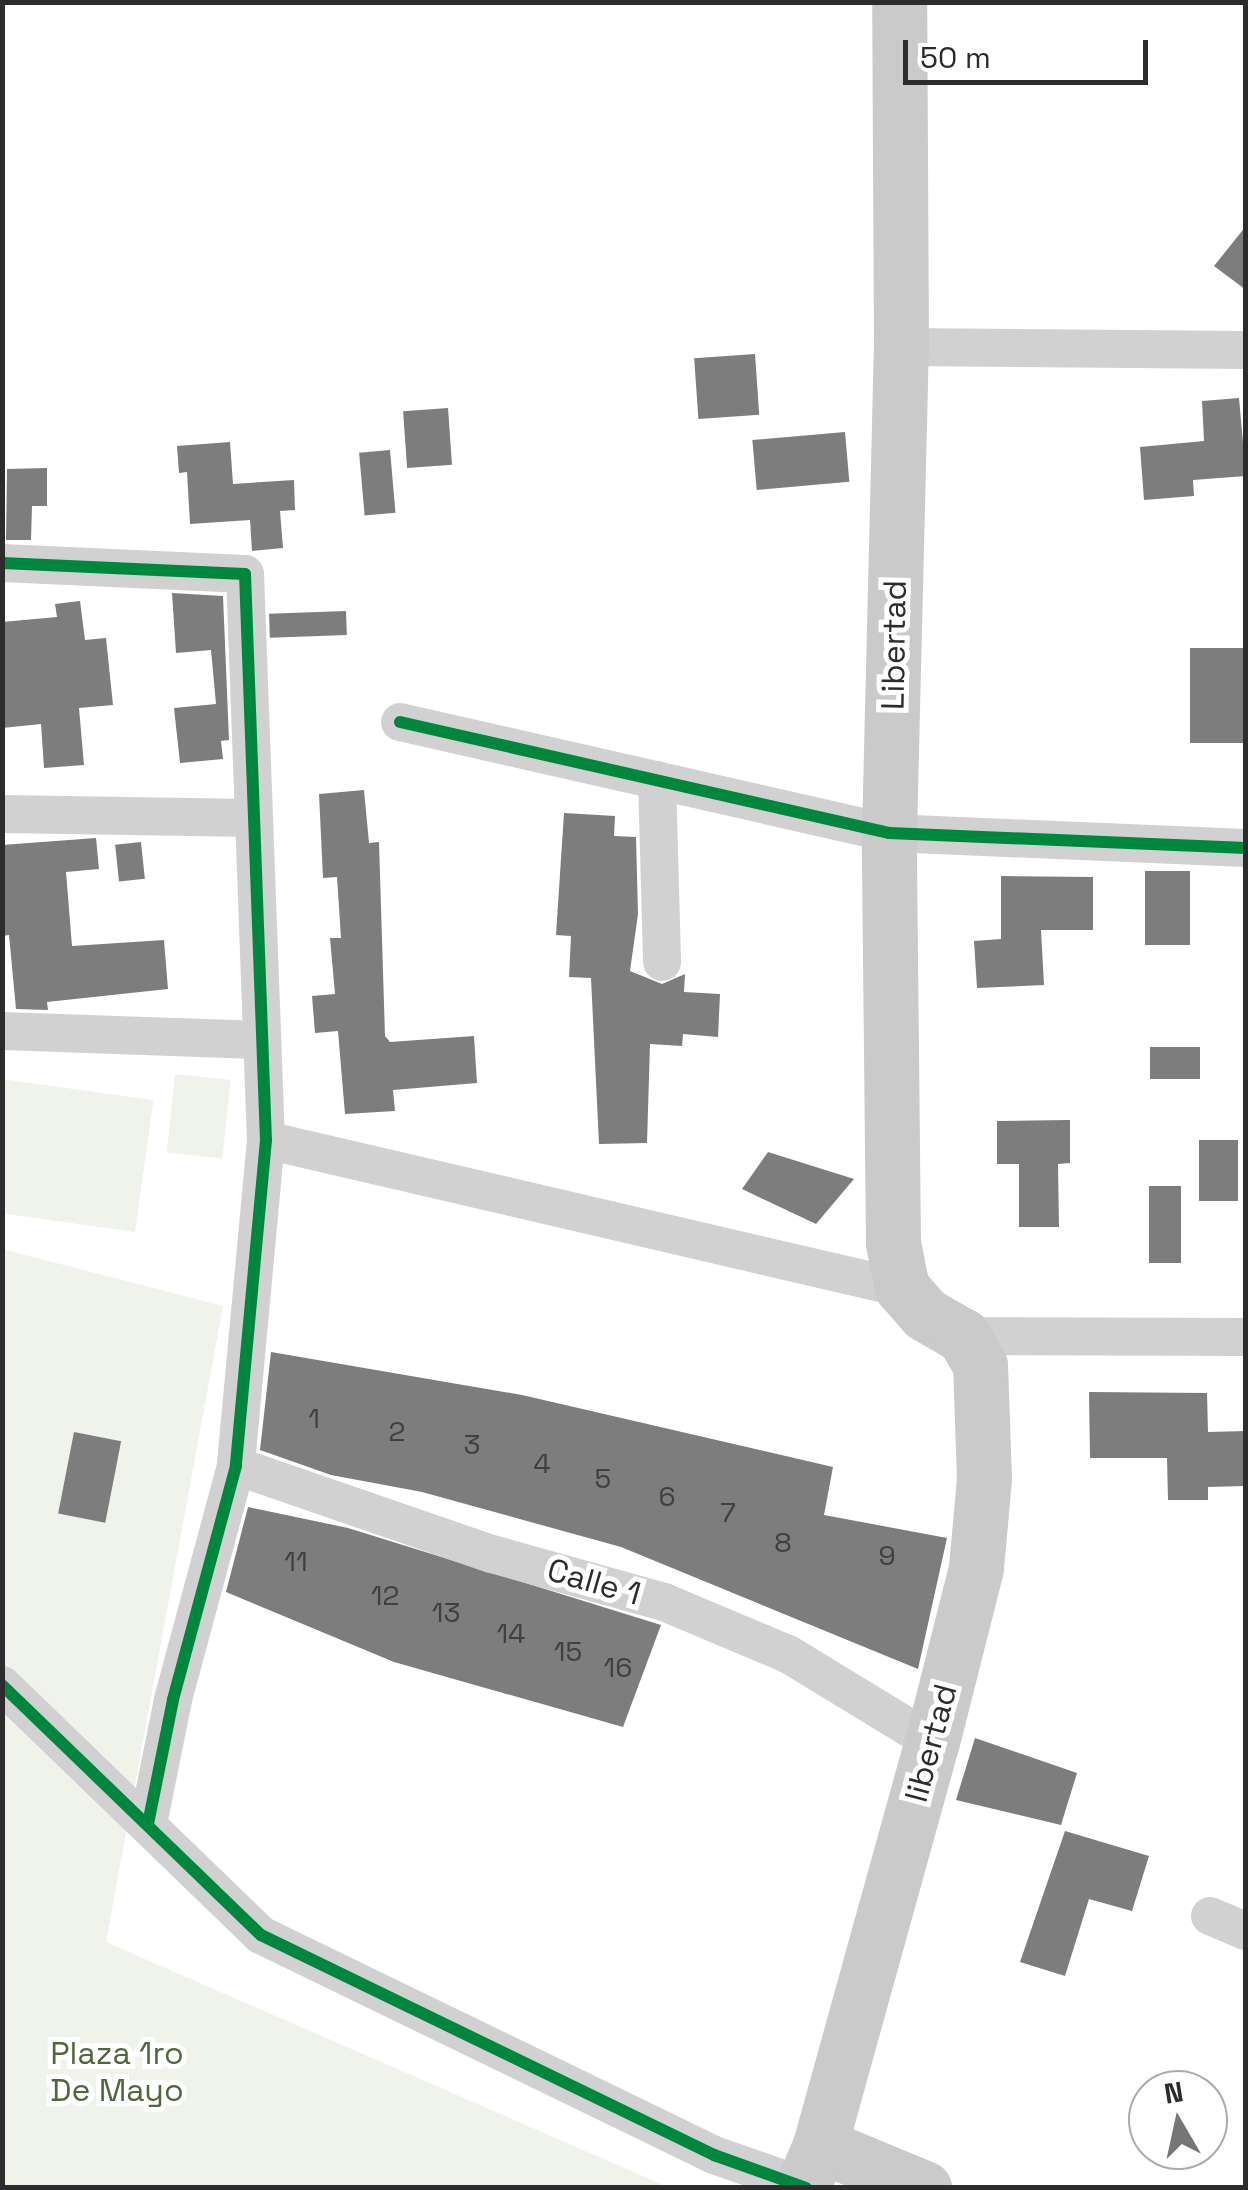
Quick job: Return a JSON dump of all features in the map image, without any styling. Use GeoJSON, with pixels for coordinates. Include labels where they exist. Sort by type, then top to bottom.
{"type":"FeatureCollection","features":[{"type":"Feature","properties":{"kind":"main road","name":"Libertad"},"geometry":{"type":"LineString","coordinates":[[899,2],[901,347],[889,833],[893,1243],[902,1288]]}},
{"type":"Feature","properties":{"kind":"main road"},"geometry":{"type":"LineString","coordinates":[[902,1288],[925,1314],[963,1336]]}},
{"type":"Feature","properties":{"kind":"main road","name":"libertad"},"geometry":{"type":"LineString","coordinates":[[808,2176],[932,1742],[976,1568],[984,1479],[980,1365],[963,1336]]}},
{"type":"Feature","properties":{"kind":"main road"},"geometry":{"type":"LineString","coordinates":[[808,2176],[924,2188]]}},
{"type":"Feature","properties":{"kind":"street"},"geometry":{"type":"LineString","coordinates":[[901,347],[1246,350]]}},
{"type":"Feature","properties":{"kind":"street"},"geometry":{"type":"LineString","coordinates":[[2,564],[246,574],[266,1140],[236,1466],[173,1700],[148,1824]]}},
{"type":"Feature","properties":{"kind":"street"},"geometry":{"type":"LineString","coordinates":[[400,722],[889,833],[1246,848]]}},
{"type":"Feature","properties":{"kind":"street"},"geometry":{"type":"LineString","coordinates":[[657,780],[662,962]]}},
{"type":"Feature","properties":{"kind":"street"},"geometry":{"type":"LineString","coordinates":[[2,814],[253,818]]}},
{"type":"Feature","properties":{"kind":"street"},"geometry":{"type":"LineString","coordinates":[[2,1031],[260,1040]]}},
{"type":"Feature","properties":{"kind":"street"},"geometry":{"type":"LineString","coordinates":[[266,1140],[902,1288]]}},
{"type":"Feature","properties":{"kind":"street"},"geometry":{"type":"LineString","coordinates":[[963,1336],[1246,1337]]}},
{"type":"Feature","properties":{"kind":"street","name":"Calle 1"},"geometry":{"type":"LineString","coordinates":[[236,1466],[492,1554],[664,1602],[788,1654],[932,1742]]}},
{"type":"Feature","properties":{"kind":"street"},"geometry":{"type":"LineString","coordinates":[[2,1685],[278,1945],[714,2156],[808,2176]]}},
{"type":"Feature","properties":{"kind":"street"},"geometry":{"type":"LineString","coordinates":[[1210,1916],[1246,1931]]}},
{"type":"Feature","properties":{"kind":"green space"},"geometry":{"type":"Polygon","coordinates":[[[175,1074],[231,1080],[222,1158],[167,1153],[175,1074]]]}},
{"type":"Feature","properties":{"kind":"green space"},"geometry":{"type":"Polygon","coordinates":[[[2,1079],[154,1100],[135,1232],[2,1213],[2,1079]]]}},
{"type":"Feature","properties":{"kind":"green space","name":"Plaza 1ro De Mayo"},"geometry":{"type":"Polygon","coordinates":[[[2,1249],[223,1306],[106,1942],[668,2187],[3,2187],[2,1249]]]}},
{"type":"Feature","properties":{"kind":"building"},"geometry":{"type":"Polygon","coordinates":[[[1246,226],[1246,290],[1214,266],[1246,226]]]}},
{"type":"Feature","properties":{"kind":"building"},"geometry":{"type":"Polygon","coordinates":[[[755,354],[759,415],[698,419],[694,358],[755,354]]]}},
{"type":"Feature","properties":{"kind":"building"},"geometry":{"type":"Polygon","coordinates":[[[1239,398],[1246,476],[1193,480],[1194,496],[1144,500],[1140,447],[1204,441],[1202,401],[1239,398]]]}},
{"type":"Feature","properties":{"kind":"building"},"geometry":{"type":"Polygon","coordinates":[[[448,408],[452,465],[407,468],[403,411],[448,408]]]}},
{"type":"Feature","properties":{"kind":"building"},"geometry":{"type":"Polygon","coordinates":[[[845,432],[849,482],[757,490],[752,440],[845,432]]]}},
{"type":"Feature","properties":{"kind":"building"},"geometry":{"type":"Polygon","coordinates":[[[230,442],[233,484],[294,480],[295,510],[280,511],[283,548],[252,551],[250,520],[190,524],[187,472],[179,473],[177,446],[230,442]]]}},
{"type":"Feature","properties":{"kind":"building"},"geometry":{"type":"Polygon","coordinates":[[[390,450],[395,513],[365,515],[359,453],[390,450]]]}},
{"type":"Feature","properties":{"kind":"building"},"geometry":{"type":"Polygon","coordinates":[[[47,468],[47,506],[32,506],[31,540],[6,540],[7,469],[47,468]]]}},
{"type":"Feature","properties":{"kind":"building"},"geometry":{"type":"Polygon","coordinates":[[[172,593],[223,596],[229,740],[221,741],[223,759],[180,763],[174,708],[216,704],[211,650],[176,653],[172,593]]]}},
{"type":"Feature","properties":{"kind":"building"},"geometry":{"type":"Polygon","coordinates":[[[80,601],[85,640],[106,638],[113,705],[79,708],[84,765],[44,768],[41,724],[2,728],[2,622],[57,617],[55,604],[80,601]]]}},
{"type":"Feature","properties":{"kind":"building"},"geometry":{"type":"Polygon","coordinates":[[[346,611],[347,635],[270,638],[269,614],[346,611]]]}},
{"type":"Feature","properties":{"kind":"building"},"geometry":{"type":"Polygon","coordinates":[[[1190,648],[1246,648],[1246,743],[1190,743],[1190,648]]]}},
{"type":"Feature","properties":{"kind":"building"},"geometry":{"type":"Polygon","coordinates":[[[364,790],[369,843],[379,842],[385,1036],[390,1042],[474,1036],[477,1083],[393,1090],[395,1111],[345,1114],[338,1031],[315,1033],[312,996],[335,994],[330,938],[341,938],[337,877],[323,878],[319,794],[364,790]]]}},
{"type":"Feature","properties":{"kind":"building"},"geometry":{"type":"Polygon","coordinates":[[[564,813],[615,816],[614,836],[636,837],[638,914],[630,971],[662,984],[685,974],[684,992],[720,994],[718,1037],[683,1034],[682,1046],[650,1044],[647,1143],[599,1144],[591,978],[569,977],[571,936],[556,935],[564,813]]]}},
{"type":"Feature","properties":{"kind":"building"},"geometry":{"type":"Polygon","coordinates":[[[96,838],[99,869],[66,872],[72,946],[164,940],[168,989],[47,1002],[48,1010],[16,1009],[9,935],[2,936],[2,845],[96,838]]]}},
{"type":"Feature","properties":{"kind":"building"},"geometry":{"type":"Polygon","coordinates":[[[141,842],[145,879],[119,882],[115,845],[141,842]]]}},
{"type":"Feature","properties":{"kind":"building"},"geometry":{"type":"Polygon","coordinates":[[[1145,871],[1190,871],[1190,945],[1145,945],[1145,871]]]}},
{"type":"Feature","properties":{"kind":"building"},"geometry":{"type":"Polygon","coordinates":[[[1001,876],[1093,877],[1093,930],[1041,930],[1044,985],[977,988],[974,941],[1001,939],[1001,876]]]}},
{"type":"Feature","properties":{"kind":"building"},"geometry":{"type":"Polygon","coordinates":[[[1150,1047],[1200,1047],[1200,1079],[1150,1079],[1150,1047]]]}},
{"type":"Feature","properties":{"kind":"building"},"geometry":{"type":"Polygon","coordinates":[[[1070,1120],[1070,1163],[1058,1164],[1059,1227],[1019,1227],[1019,1164],[997,1164],[997,1121],[1070,1120]]]}},
{"type":"Feature","properties":{"kind":"building"},"geometry":{"type":"Polygon","coordinates":[[[1199,1140],[1238,1140],[1238,1201],[1199,1201],[1199,1140]]]}},
{"type":"Feature","properties":{"kind":"building"},"geometry":{"type":"Polygon","coordinates":[[[768,1152],[854,1179],[816,1224],[742,1189],[768,1152]]]}},
{"type":"Feature","properties":{"kind":"building"},"geometry":{"type":"Polygon","coordinates":[[[1149,1186],[1181,1186],[1181,1263],[1149,1263],[1149,1186]]]}},
{"type":"Feature","properties":{"kind":"building"},"geometry":{"type":"Polygon","coordinates":[[[271,1352],[522,1395],[833,1467],[824,1515],[947,1538],[918,1669],[621,1547],[422,1492],[331,1475],[260,1450],[271,1352]]]}},
{"type":"Feature","properties":{"kind":"building"},"geometry":{"type":"Polygon","coordinates":[[[1089,1392],[1207,1393],[1208,1432],[1246,1431],[1246,1486],[1208,1487],[1208,1500],[1168,1500],[1167,1458],[1090,1458],[1089,1392]]]}},
{"type":"Feature","properties":{"kind":"building"},"geometry":{"type":"Polygon","coordinates":[[[74,1432],[121,1441],[105,1523],[58,1513],[74,1432]]]}},
{"type":"Feature","properties":{"kind":"building"},"geometry":{"type":"Polygon","coordinates":[[[248,1507],[348,1528],[661,1625],[623,1727],[394,1662],[226,1592],[248,1507]]]}},
{"type":"Feature","properties":{"kind":"building"},"geometry":{"type":"Polygon","coordinates":[[[975,1738],[1077,1773],[1061,1825],[956,1800],[975,1738]]]}},
{"type":"Feature","properties":{"kind":"building"},"geometry":{"type":"Polygon","coordinates":[[[1065,1831],[1149,1856],[1132,1911],[1089,1899],[1065,1976],[1020,1962],[1065,1831]]]}},
{"type":"Feature","properties":{"kind":"cycle path"},"geometry":{"type":"LineString","coordinates":[[2,563],[245,574],[266,1140],[236,1466],[173,1700],[148,1824]]}},
{"type":"Feature","properties":{"kind":"cycle path"},"geometry":{"type":"LineString","coordinates":[[400,722],[889,833],[1246,848]]}},
{"type":"Feature","properties":{"kind":"cycle path"},"geometry":{"type":"LineString","coordinates":[[2,1685],[261,1935],[714,2155],[806,2188]]}}]}
